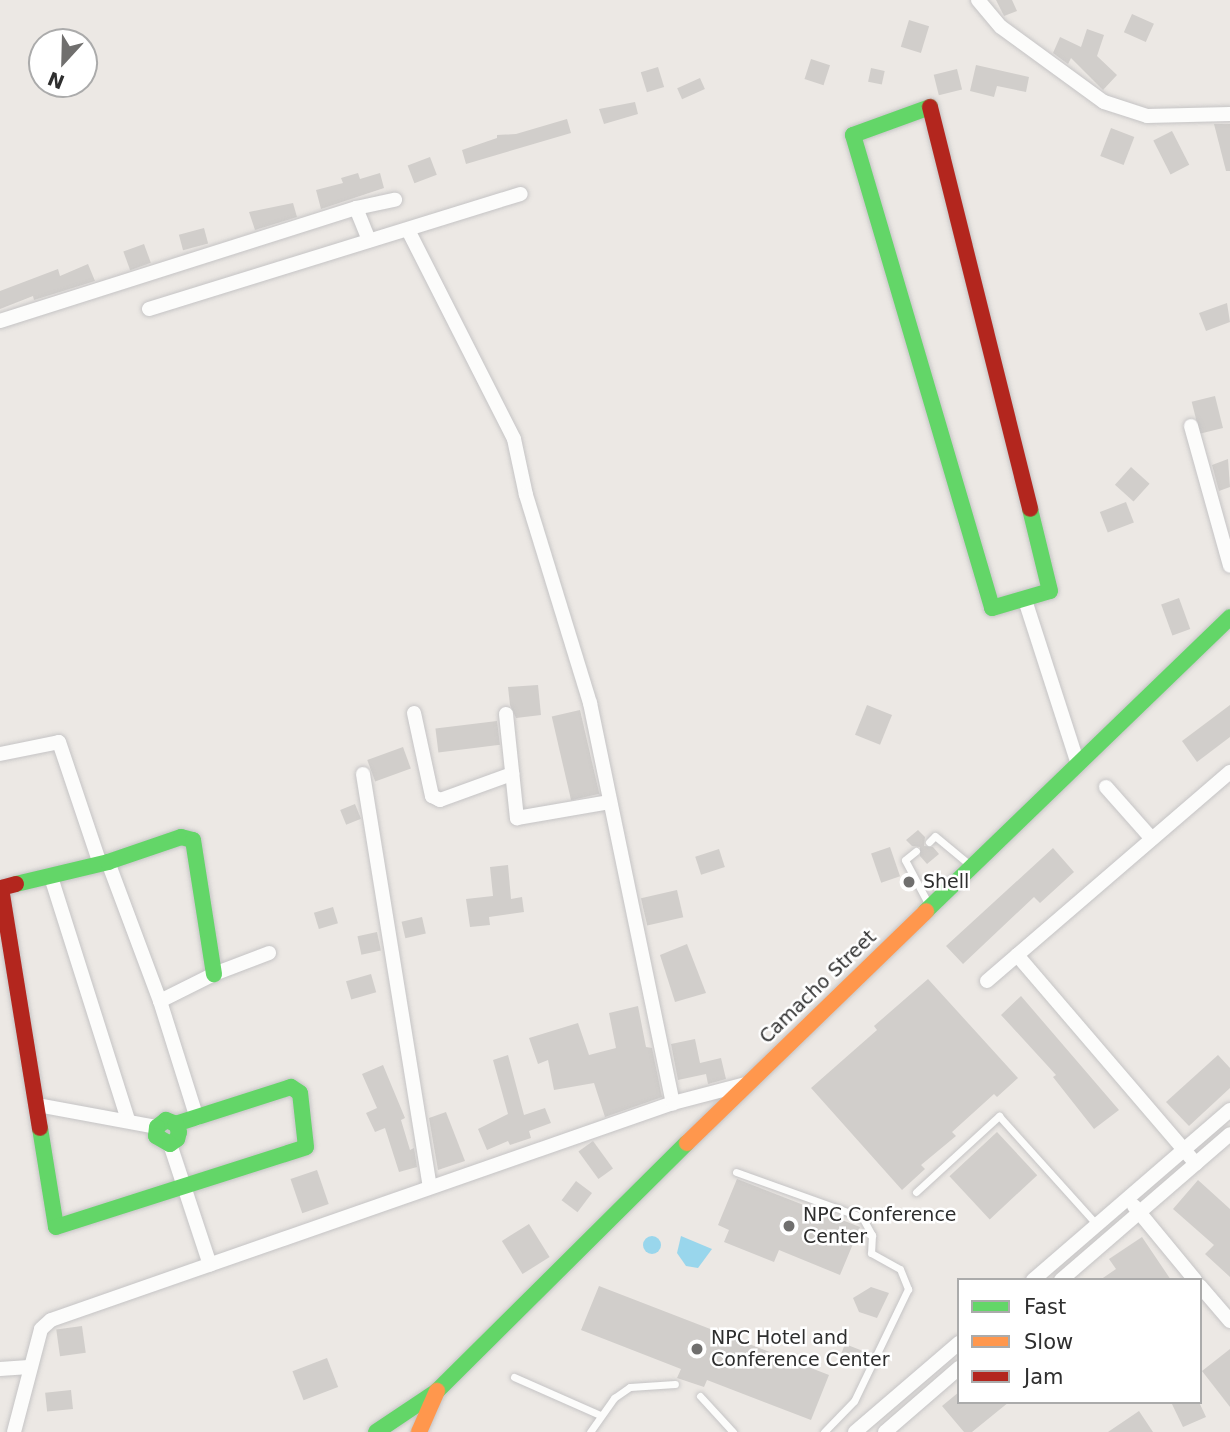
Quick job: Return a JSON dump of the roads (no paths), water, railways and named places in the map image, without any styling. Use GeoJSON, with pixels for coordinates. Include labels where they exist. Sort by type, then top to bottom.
{"type":"FeatureCollection","features":[{"type":"Feature","properties":{"kind":"street"},"geometry":{"type":"LineString","coordinates":[[978,0],[1001,27],[1104,102],[1147,117],[1230,114]]}},
{"type":"Feature","properties":{"kind":"street"},"geometry":{"type":"LineString","coordinates":[[930,107],[1050,591],[1025,600],[992,608],[853,135],[930,107]]}},
{"type":"Feature","properties":{"kind":"street"},"geometry":{"type":"LineString","coordinates":[[149,309],[521,194]]}},
{"type":"Feature","properties":{"kind":"street"},"geometry":{"type":"LineString","coordinates":[[0,321],[356,208],[395,200]]}},
{"type":"Feature","properties":{"kind":"street"},"geometry":{"type":"LineString","coordinates":[[356,208],[369,240]]}},
{"type":"Feature","properties":{"kind":"street"},"geometry":{"type":"LineString","coordinates":[[408,230],[514,439],[526,495],[590,703],[673,1103]]}},
{"type":"Feature","properties":{"kind":"street"},"geometry":{"type":"LineString","coordinates":[[1191,426],[1230,566]]}},
{"type":"Feature","properties":{"kind":"street"},"geometry":{"type":"LineString","coordinates":[[1025,600],[1077,761]]}},
{"type":"Feature","properties":{"kind":"street","name":"Camacho Street"},"geometry":{"type":"LineString","coordinates":[[376,1432],[437,1391],[747,1084],[974,868],[1077,761],[1230,617]]}},
{"type":"Feature","properties":{"kind":"street"},"geometry":{"type":"LineString","coordinates":[[414,713],[432,796],[440,800],[512,774]]}},
{"type":"Feature","properties":{"kind":"street"},"geometry":{"type":"LineString","coordinates":[[506,714],[517,818],[610,802]]}},
{"type":"Feature","properties":{"kind":"street"},"geometry":{"type":"LineString","coordinates":[[0,754],[59,742],[160,1001],[197,1118]]}},
{"type":"Feature","properties":{"kind":"street"},"geometry":{"type":"LineString","coordinates":[[987,981],[1230,772]]}},
{"type":"Feature","properties":{"kind":"street"},"geometry":{"type":"LineString","coordinates":[[363,774],[430,1186]]}},
{"type":"Feature","properties":{"kind":"street"},"geometry":{"type":"LineString","coordinates":[[1106,787],[1152,839]]}},
{"type":"Feature","properties":{"kind":"street"},"geometry":{"type":"LineString","coordinates":[[37,1105],[157,1127],[166,1121],[176,1124],[290,1087],[300,1093],[306,1147],[57,1227],[1,888],[104,863],[181,837],[193,840],[214,974]]}},
{"type":"Feature","properties":{"kind":"street"},"geometry":{"type":"LineString","coordinates":[[51,877],[128,1120]]}},
{"type":"Feature","properties":{"kind":"street"},"geometry":{"type":"LineString","coordinates":[[160,1001],[214,974],[269,953]]}},
{"type":"Feature","properties":{"kind":"street"},"geometry":{"type":"LineString","coordinates":[[1017,955],[1195,1164]]}},
{"type":"Feature","properties":{"kind":"street"},"geometry":{"type":"LineString","coordinates":[[14,1432],[41,1329],[51,1320],[673,1103],[747,1084]]}},
{"type":"Feature","properties":{"kind":"street"},"geometry":{"type":"LineString","coordinates":[[1035,1278],[1230,1110]]}},
{"type":"Feature","properties":{"kind":"street"},"geometry":{"type":"LineString","coordinates":[[170,1144],[179,1132],[176,1124]]}},
{"type":"Feature","properties":{"kind":"street"},"geometry":{"type":"LineString","coordinates":[[157,1127],[156,1136],[162,1142],[170,1144]]}},
{"type":"Feature","properties":{"kind":"street"},"geometry":{"type":"LineString","coordinates":[[1063,1278],[1230,1134]]}},
{"type":"Feature","properties":{"kind":"street"},"geometry":{"type":"LineString","coordinates":[[170,1144],[210,1265]]}},
{"type":"Feature","properties":{"kind":"street"},"geometry":{"type":"LineString","coordinates":[[1128,1198],[1193,1278]]}},
{"type":"Feature","properties":{"kind":"street"},"geometry":{"type":"LineString","coordinates":[[1202,1288],[1230,1321]]}},
{"type":"Feature","properties":{"kind":"street"},"geometry":{"type":"LineString","coordinates":[[855,1432],[957,1345]]}},
{"type":"Feature","properties":{"kind":"street"},"geometry":{"type":"LineString","coordinates":[[0,1369],[29,1367]]}},
{"type":"Feature","properties":{"kind":"street"},"geometry":{"type":"LineString","coordinates":[[885,1432],[957,1370]]}},
{"type":"Feature","properties":{"kind":"street","name":"Camacho Street"},"geometry":{"type":"LineString","coordinates":[[419,1432],[437,1391]]}},
{"type":"Feature","properties":{"kind":"lane"},"geometry":{"type":"LineString","coordinates":[[929,842],[935,836],[974,868]]}},
{"type":"Feature","properties":{"kind":"lane"},"geometry":{"type":"LineString","coordinates":[[916,851],[905,860],[931,909]]}},
{"type":"Feature","properties":{"kind":"lane"},"geometry":{"type":"LineString","coordinates":[[916,1192],[999,1116],[1097,1225]]}},
{"type":"Feature","properties":{"kind":"lane"},"geometry":{"type":"LineString","coordinates":[[736,1172],[862,1217],[872,1235],[870,1253],[900,1269],[908,1289],[854,1401],[824,1432]]}},
{"type":"Feature","properties":{"kind":"lane"},"geometry":{"type":"LineString","coordinates":[[514,1377],[600,1415]]}},
{"type":"Feature","properties":{"kind":"lane"},"geometry":{"type":"LineString","coordinates":[[590,1432],[614,1398],[630,1387],[675,1384]]}},
{"type":"Feature","properties":{"kind":"lane"},"geometry":{"type":"LineString","coordinates":[[701,1396],[733,1432]]}},
{"type":"Feature","properties":{"kind":"water"},"geometry":{"type":"Polygon","coordinates":[[[652,1236],[658,1239],[661,1245],[658,1251],[652,1254],[646,1251],[643,1245],[646,1239],[652,1236]]]}},
{"type":"Feature","properties":{"kind":"water"},"geometry":{"type":"Polygon","coordinates":[[[681,1236],[712,1249],[698,1268],[686,1266],[677,1253],[681,1236]]]}},
{"type":"Feature","properties":{"kind":"place","name":"Shell"},"geometry":{"type":"Point","coordinates":[909,882]}},
{"type":"Feature","properties":{"kind":"place","name":"NPC Conference Center"},"geometry":{"type":"Point","coordinates":[789,1226]}},
{"type":"Feature","properties":{"kind":"place","name":"NPC Hotel and Conference Center"},"geometry":{"type":"Point","coordinates":[697,1349]}}]}
